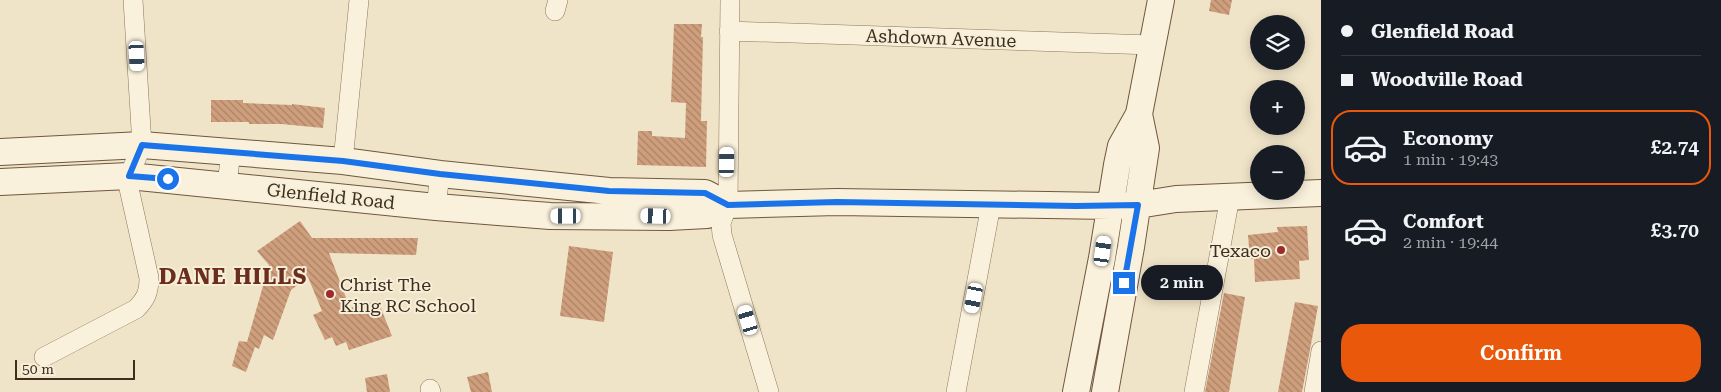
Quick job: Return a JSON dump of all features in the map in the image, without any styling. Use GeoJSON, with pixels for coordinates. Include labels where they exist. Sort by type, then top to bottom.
{"type":"FeatureCollection","features":[{"type":"Feature","properties":{"kind":"street"},"geometry":{"type":"LineString","coordinates":[[44,357],[136,309],[145,300],[149,290],[149,278],[128,184],[129,176],[142,145],[133,0]]}},
{"type":"Feature","properties":{"kind":"street"},"geometry":{"type":"LineString","coordinates":[[343,161],[359,0]]}},
{"type":"Feature","properties":{"kind":"street"},"geometry":{"type":"LineString","coordinates":[[730,0],[728,205],[721,223],[722,235],[769,392]]}},
{"type":"Feature","properties":{"kind":"street"},"geometry":{"type":"LineString","coordinates":[[1077,392],[1121,146],[1139,114],[1161,0]]}},
{"type":"Feature","properties":{"kind":"street","name":"Ashdown Avenue"},"geometry":{"type":"LineString","coordinates":[[729,31],[1152,44]]}},
{"type":"Feature","properties":{"kind":"street"},"geometry":{"type":"LineString","coordinates":[[1104,392],[1138,205],[1146,148],[1139,114]]}},
{"type":"Feature","properties":{"kind":"street","name":"Glenfield Road"},"geometry":{"type":"LineString","coordinates":[[0,152],[142,145],[231,151],[343,161],[440,174],[609,191],[705,193],[728,205]]}},
{"type":"Feature","properties":{"kind":"street"},"geometry":{"type":"LineString","coordinates":[[227,185],[231,151]]}},
{"type":"Feature","properties":{"kind":"street"},"geometry":{"type":"LineString","coordinates":[[436,207],[440,174]]}},
{"type":"Feature","properties":{"kind":"street","name":"Glenfield Road"},"geometry":{"type":"LineString","coordinates":[[0,182],[129,176],[436,207],[550,216],[669,217],[707,214],[728,205],[837,202],[1110,206],[1138,205],[1176,199],[1321,193]]}},
{"type":"Feature","properties":{"kind":"street"},"geometry":{"type":"LineString","coordinates":[[1194,392],[1230,197]]}},
{"type":"Feature","properties":{"kind":"street"},"geometry":{"type":"LineString","coordinates":[[956,392],[991,205]]}},
{"type":"Feature","properties":{"kind":"street"},"geometry":{"type":"LineString","coordinates":[[1314,392],[1321,351]]}},
{"type":"Feature","properties":{"kind":"building"},"geometry":{"type":"Polygon","coordinates":[[[1211,0],[1232,0],[1229,15],[1209,11],[1211,0]]]}},
{"type":"Feature","properties":{"kind":"building"},"geometry":{"type":"Polygon","coordinates":[[[674,24],[702,24],[701,121],[707,121],[706,167],[637,165],[638,131],[652,131],[652,136],[685,138],[686,103],[671,102],[674,24]]]}},
{"type":"Feature","properties":{"kind":"building"},"geometry":{"type":"Polygon","coordinates":[[[211,100],[243,100],[243,103],[292,104],[325,108],[323,128],[281,124],[249,124],[249,122],[211,122],[211,100]]]}},
{"type":"Feature","properties":{"kind":"building","name":"Christ The King RC School"},"geometry":{"type":"Polygon","coordinates":[[[300,221],[312,238],[418,238],[416,255],[329,253],[350,308],[378,301],[392,336],[349,350],[346,342],[336,346],[332,337],[325,340],[313,315],[322,311],[308,277],[291,290],[273,340],[264,335],[259,349],[255,347],[246,372],[232,366],[239,341],[247,342],[269,265],[257,251],[300,221]]]}},
{"type":"Feature","properties":{"kind":"building"},"geometry":{"type":"Polygon","coordinates":[[[1307,226],[1309,260],[1299,261],[1300,279],[1255,282],[1254,259],[1250,259],[1248,235],[1278,232],[1277,227],[1307,226]]]}},
{"type":"Feature","properties":{"kind":"building"},"geometry":{"type":"Polygon","coordinates":[[[569,246],[613,252],[604,322],[560,316],[569,246]]]}},
{"type":"Feature","properties":{"kind":"building"},"geometry":{"type":"Polygon","coordinates":[[[1224,293],[1245,297],[1229,392],[1205,392],[1224,293]]]}},
{"type":"Feature","properties":{"kind":"building"},"geometry":{"type":"Polygon","coordinates":[[[1295,302],[1318,306],[1302,392],[1278,392],[1295,302]]]}},
{"type":"Feature","properties":{"kind":"building"},"geometry":{"type":"Polygon","coordinates":[[[488,372],[492,392],[471,392],[467,377],[488,372]]]}},
{"type":"Feature","properties":{"kind":"building"},"geometry":{"type":"Polygon","coordinates":[[[387,374],[390,392],[367,392],[365,378],[387,374]]]}},
{"type":"Feature","properties":{"kind":"place","name":"Texaco"},"geometry":{"type":"Point","coordinates":[1281,250]}},
{"type":"Feature","properties":{"kind":"place","name":"Christ The King RC School"},"geometry":{"type":"Point","coordinates":[330,294]}},
{"type":"Feature","properties":{"kind":"district","name":"DANE HILLS"},"geometry":{"type":"Point","coordinates":[233,276]}},
{"type":"Feature","properties":{"kind":"route"},"geometry":{"type":"LineString","coordinates":[[168,179],[129,176],[142,145],[343,161],[440,174],[609,191],[705,193],[728,205],[837,202],[1076,206],[1138,205],[1124,283]]}}]}
